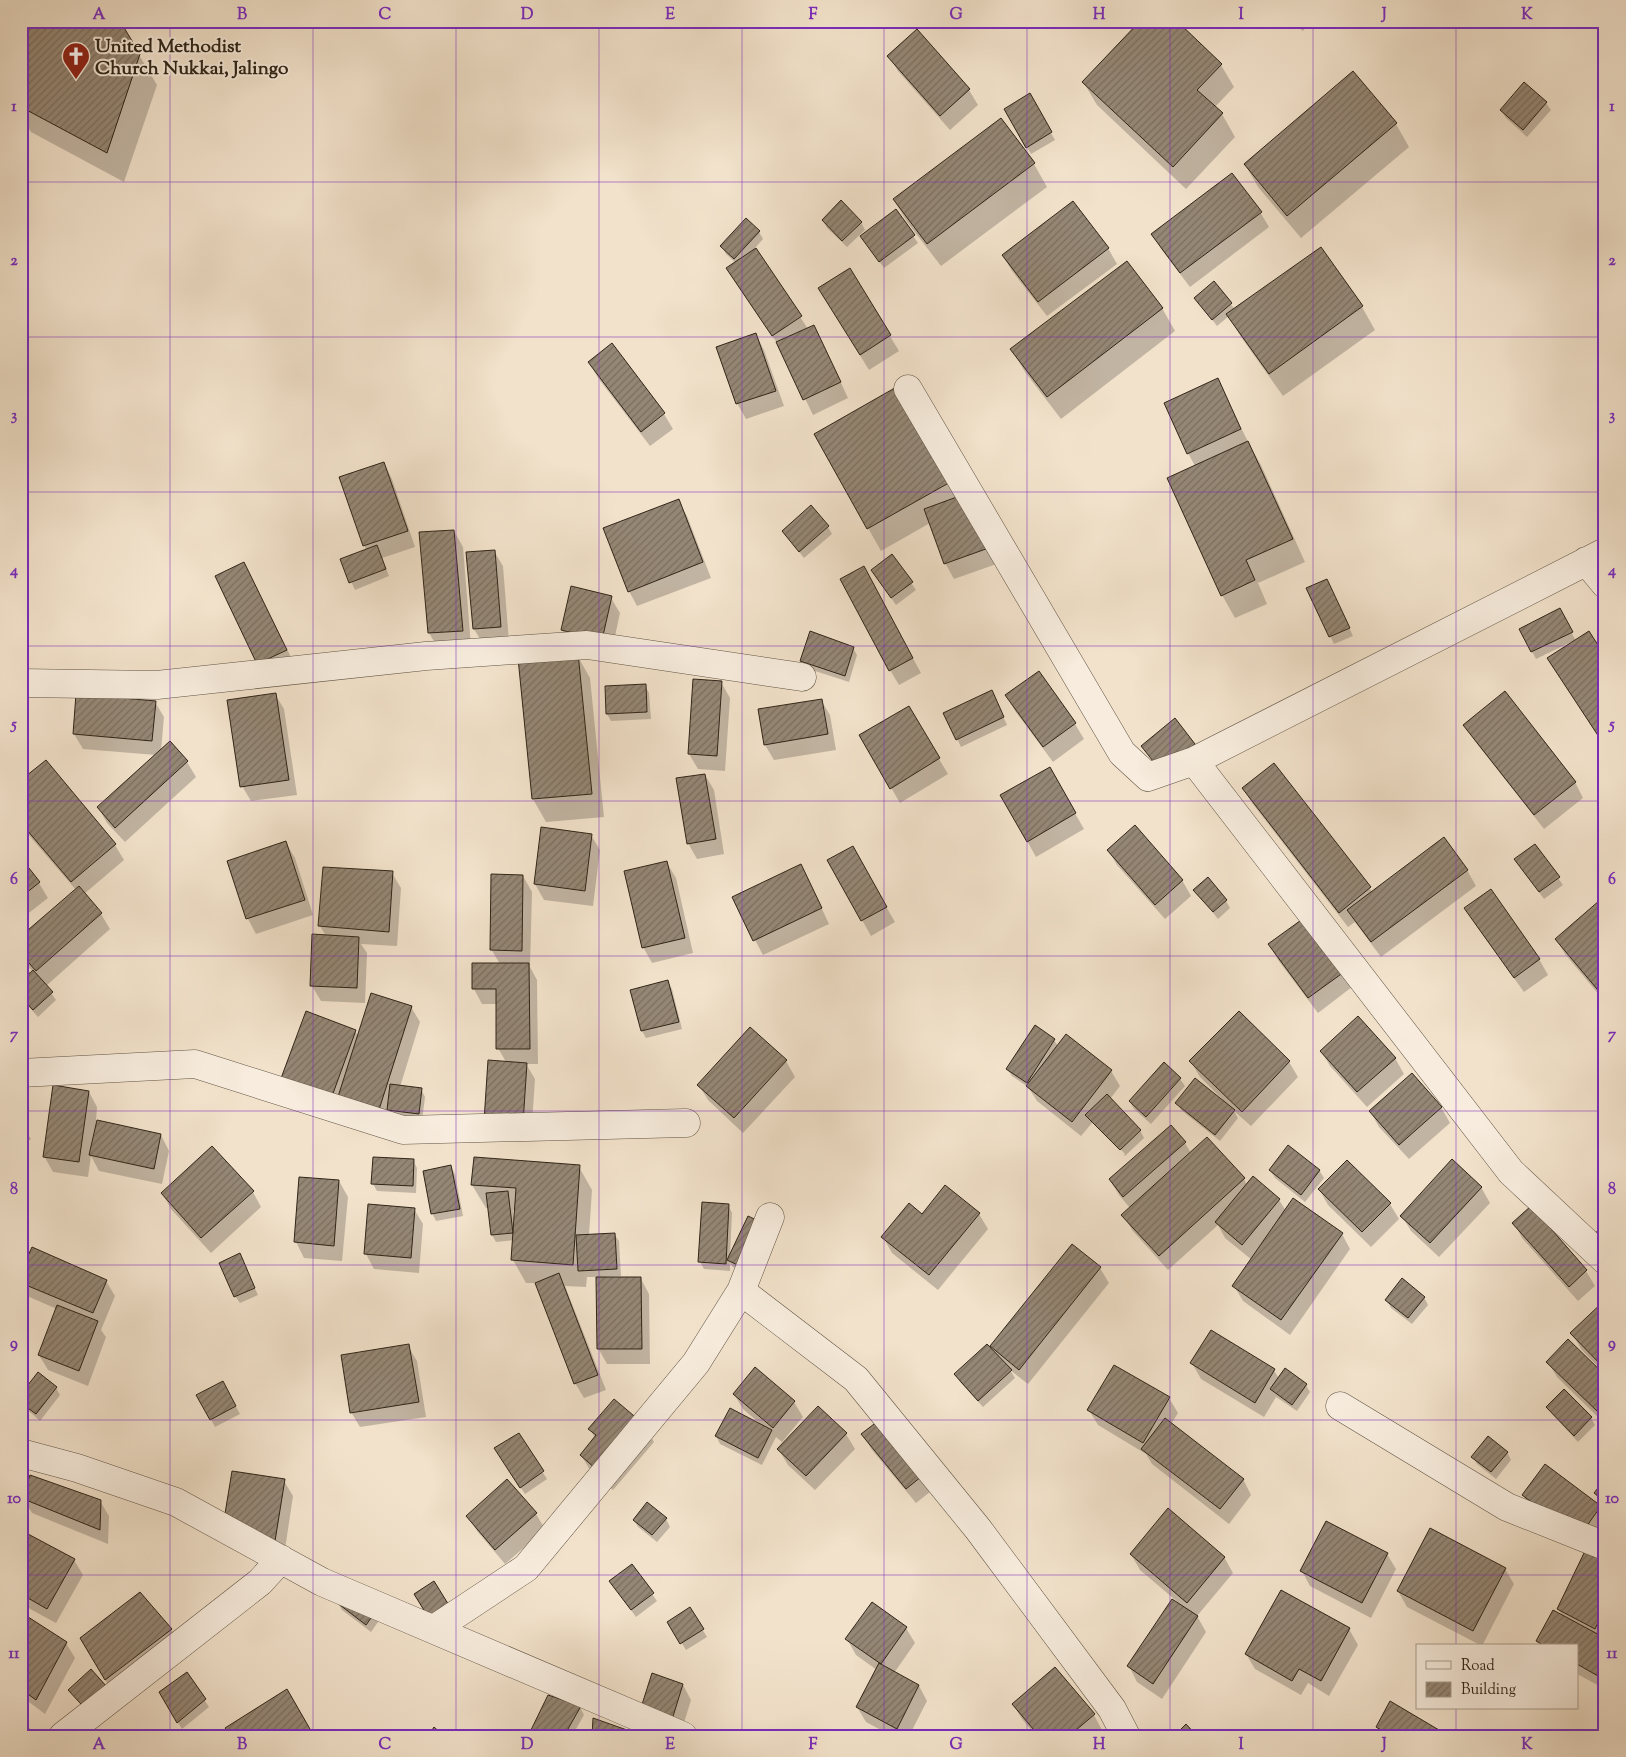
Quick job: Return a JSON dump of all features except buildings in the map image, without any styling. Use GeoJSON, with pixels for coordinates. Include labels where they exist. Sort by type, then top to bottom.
{"type":"FeatureCollection","features":[{"type":"Feature","properties":{"kind":"street"},"geometry":{"type":"LineString","coordinates":[[908,389],[1122,753],[1148,777],[1194,761],[1595,557],[1605,584]]}},
{"type":"Feature","properties":{"kind":"street"},"geometry":{"type":"LineString","coordinates":[[21,683],[157,685],[426,656],[587,645],[802,677]]}},
{"type":"Feature","properties":{"kind":"street"},"geometry":{"type":"LineString","coordinates":[[1194,761],[1512,1172],[1605,1260]]}},
{"type":"Feature","properties":{"kind":"street"},"geometry":{"type":"LineString","coordinates":[[21,1073],[195,1064],[403,1130],[686,1123]]}},
{"type":"Feature","properties":{"kind":"street"},"geometry":{"type":"LineString","coordinates":[[434,1629],[526,1568],[696,1362],[742,1291],[770,1217]]}},
{"type":"Feature","properties":{"kind":"street"},"geometry":{"type":"LineString","coordinates":[[742,1291],[856,1379],[978,1529],[1112,1709],[1126,1736]]}},
{"type":"Feature","properties":{"kind":"street"},"geometry":{"type":"LineString","coordinates":[[1340,1406],[1507,1507],[1605,1546]]}},
{"type":"Feature","properties":{"kind":"street"},"geometry":{"type":"LineString","coordinates":[[21,1452],[77,1468],[176,1502],[322,1582],[683,1736]]}},
{"type":"Feature","properties":{"kind":"street"},"geometry":{"type":"LineString","coordinates":[[63,1736],[260,1582],[280,1559]]}},
{"type":"Feature","properties":{"kind":"place","name":"United Methodist Church Nukkai, Jalingo"},"geometry":{"type":"Point","coordinates":[76,80]}}]}
